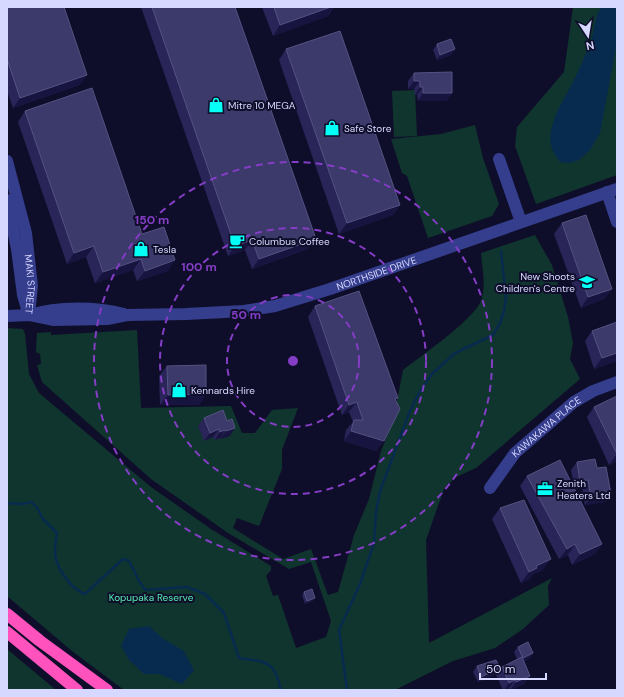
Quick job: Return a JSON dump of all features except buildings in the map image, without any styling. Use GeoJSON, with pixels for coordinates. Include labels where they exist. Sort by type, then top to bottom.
{"type":"FeatureCollection","features":[{"type":"Feature","properties":{"kind":"highway"},"geometry":{"type":"LineString","coordinates":[[7,614],[40,641],[107,690]]}},
{"type":"Feature","properties":{"kind":"highway"},"geometry":{"type":"LineString","coordinates":[[7,632],[77,690]]}},
{"type":"Feature","properties":{"kind":"street"},"geometry":{"type":"LineString","coordinates":[[499,159],[521,222]]}},
{"type":"Feature","properties":{"kind":"street","name":"MAKI STREET"},"geometry":{"type":"LineString","coordinates":[[7,161],[26,234],[32,286],[29,315]]}},
{"type":"Feature","properties":{"kind":"street"},"geometry":{"type":"LineString","coordinates":[[612,190],[617,222]]}},
{"type":"Feature","properties":{"kind":"street","name":"NORTHSIDE DRIVE"},"geometry":{"type":"LineString","coordinates":[[7,316],[29,315],[53,320],[107,319],[127,315],[228,312],[275,306],[330,289],[612,190]]}},
{"type":"Feature","properties":{"kind":"street","name":"MAKI STREET"},"geometry":{"type":"LineString","coordinates":[[7,200],[17,249],[23,295],[29,315]]}},
{"type":"Feature","properties":{"kind":"street","name":"KAWAKAWA PLACE"},"geometry":{"type":"LineString","coordinates":[[490,488],[515,453],[574,402],[593,391],[617,382]]}},
{"type":"Feature","properties":{"kind":"green space"},"geometry":{"type":"Polygon","coordinates":[[[573,7],[617,7],[617,175],[536,204],[515,146],[517,127],[564,72],[573,7]]]}},
{"type":"Feature","properties":{"kind":"green space"},"geometry":{"type":"Polygon","coordinates":[[[415,90],[417,136],[394,137],[392,91],[415,90]]]}},
{"type":"Feature","properties":{"kind":"green space"},"geometry":{"type":"Polygon","coordinates":[[[475,125],[483,158],[499,204],[492,216],[428,238],[407,176],[402,173],[391,139],[441,134],[475,125]]]}},
{"type":"Feature","properties":{"kind":"green space","name":"Kopupaka Reserve"},"geometry":{"type":"Polygon","coordinates":[[[535,235],[552,265],[568,317],[573,343],[570,359],[580,379],[476,468],[456,477],[444,489],[426,540],[429,643],[552,578],[548,586],[549,605],[523,629],[495,648],[453,661],[395,690],[124,690],[72,651],[7,596],[7,328],[23,329],[25,334],[29,374],[39,393],[151,487],[211,529],[271,566],[271,570],[266,576],[273,596],[278,595],[296,648],[326,637],[331,621],[311,562],[289,569],[228,533],[151,479],[42,382],[37,365],[41,364],[40,354],[36,352],[37,333],[51,332],[51,335],[137,330],[141,408],[231,406],[242,433],[255,433],[272,410],[298,408],[282,450],[282,469],[259,526],[237,518],[233,528],[283,559],[311,549],[328,595],[338,592],[354,535],[369,499],[381,451],[394,419],[403,370],[456,329],[466,320],[480,303],[484,285],[481,253],[535,235]]]}},
{"type":"Feature","properties":{"kind":"green space"},"geometry":{"type":"Polygon","coordinates":[[[7,649],[56,690],[7,690],[7,649]]]}},
{"type":"Feature","properties":{"kind":"water"},"geometry":{"type":"Polygon","coordinates":[[[602,7],[617,7],[617,43],[600,133],[590,150],[579,160],[569,163],[560,162],[553,151],[551,144],[550,136],[552,125],[575,79],[592,37],[597,14],[602,7]]]}},
{"type":"Feature","properties":{"kind":"water"},"geometry":{"type":"Polygon","coordinates":[[[149,626],[162,638],[184,651],[194,670],[182,684],[159,674],[144,674],[129,660],[121,646],[129,629],[149,626]]]}},
{"type":"Feature","properties":{"kind":"waterway"},"geometry":{"type":"LineString","coordinates":[[347,690],[339,630],[360,584],[374,543],[376,512],[380,491],[410,411],[420,391],[432,374],[455,353],[493,335],[500,323],[506,297],[501,251]]}},
{"type":"Feature","properties":{"kind":"waterway"},"geometry":{"type":"LineString","coordinates":[[7,503],[21,504],[32,502],[38,509],[43,519],[57,533],[55,552],[61,571],[74,587],[85,594],[123,559],[128,560],[140,583],[146,590],[187,587],[205,594],[224,613],[239,658],[256,660],[268,664],[275,673],[281,690]]}},
{"type":"Feature","properties":{"kind":"place","name":"Mitre 10 MEGA"},"geometry":{"type":"Point","coordinates":[216,105]}},
{"type":"Feature","properties":{"kind":"place","name":"Safe Store"},"geometry":{"type":"Point","coordinates":[332,128]}},
{"type":"Feature","properties":{"kind":"place","name":"Columbus Coffee"},"geometry":{"type":"Point","coordinates":[237,241]}},
{"type":"Feature","properties":{"kind":"place","name":"Tesla"},"geometry":{"type":"Point","coordinates":[141,249]}},
{"type":"Feature","properties":{"kind":"place","name":"New Shoots Children's Centre"},"geometry":{"type":"Point","coordinates":[587,282]}},
{"type":"Feature","properties":{"kind":"place","name":"Kennards Hire"},"geometry":{"type":"Point","coordinates":[179,390]}},
{"type":"Feature","properties":{"kind":"place","name":"Zenith Heaters Ltd"},"geometry":{"type":"Point","coordinates":[545,489]}}]}
